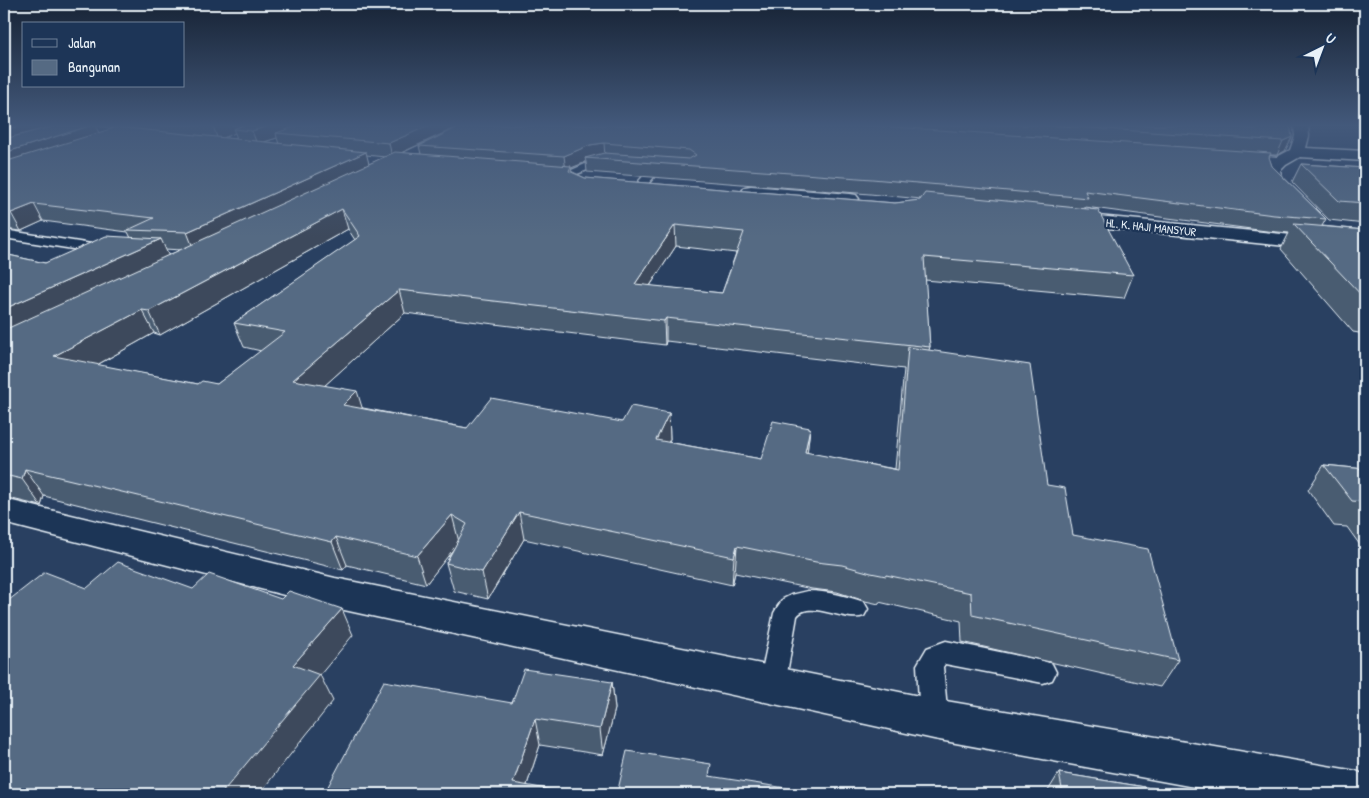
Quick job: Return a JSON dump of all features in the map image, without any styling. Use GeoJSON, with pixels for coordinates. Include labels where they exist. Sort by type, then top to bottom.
{"type":"FeatureCollection","features":[{"type":"Feature","properties":{"kind":"street"},"geometry":{"type":"LineString","coordinates":[[1280,162],[1272,171],[1272,175],[1286,189]]}},
{"type":"Feature","properties":{"kind":"street"},"geometry":{"type":"LineString","coordinates":[[624,182],[643,183],[662,172]]}},
{"type":"Feature","properties":{"kind":"street"},"geometry":{"type":"LineString","coordinates":[[542,176],[594,180]]}},
{"type":"Feature","properties":{"kind":"street"},"geometry":{"type":"LineString","coordinates":[[738,192],[871,201]]}},
{"type":"Feature","properties":{"kind":"street","name":"HL. K. HAJI MANSYUR"},"geometry":{"type":"LineString","coordinates":[[1054,218],[1365,248]]}},
{"type":"Feature","properties":{"kind":"street"},"geometry":{"type":"LineString","coordinates":[[1320,225],[1340,246]]}},
{"type":"Feature","properties":{"kind":"street"},"geometry":{"type":"LineString","coordinates":[[4,511],[335,593],[934,719],[1356,794]]}},
{"type":"Feature","properties":{"kind":"lane"},"geometry":{"type":"LineString","coordinates":[[562,177],[596,163],[611,162]]}},
{"type":"Feature","properties":{"kind":"lane"},"geometry":{"type":"LineString","coordinates":[[641,164],[662,172]]}},
{"type":"Feature","properties":{"kind":"lane"},"geometry":{"type":"LineString","coordinates":[[4,234],[112,251]]}},
{"type":"Feature","properties":{"kind":"lane"},"geometry":{"type":"LineString","coordinates":[[772,685],[786,613],[790,606],[798,601],[809,599],[856,609]]}},
{"type":"Feature","properties":{"kind":"lane"},"geometry":{"type":"LineString","coordinates":[[934,719],[930,665],[936,656],[946,652],[1043,672]]}},
{"type":"Feature","properties":{"kind":"building"},"geometry":{"type":"Polygon","coordinates":[[[4,162],[343,162],[187,232],[128,230],[154,218],[34,204],[11,213],[4,212],[4,162]]]}},
{"type":"Feature","properties":{"kind":"building"},"geometry":{"type":"Polygon","coordinates":[[[373,162],[524,162],[571,166],[569,171],[585,178],[895,203],[920,200],[925,193],[1098,210],[1133,275],[924,257],[930,347],[666,318],[664,321],[399,290],[293,380],[357,391],[343,405],[467,428],[491,398],[622,422],[631,406],[669,413],[656,440],[761,459],[773,421],[810,428],[805,452],[898,470],[908,347],[1030,365],[1047,485],[1065,488],[1073,535],[1148,549],[1178,660],[972,615],[971,593],[871,573],[842,565],[816,562],[737,546],[734,557],[519,512],[482,572],[446,563],[467,524],[452,515],[417,556],[336,537],[332,542],[25,469],[22,479],[4,475],[4,330],[373,162]],[[342,209],[149,311],[142,310],[54,356],[198,384],[202,381],[217,384],[285,332],[234,323],[360,236],[342,209]],[[675,225],[635,284],[722,293],[744,232],[675,225]]]}},
{"type":"Feature","properties":{"kind":"building"},"geometry":{"type":"Polygon","coordinates":[[[643,162],[1271,162],[1272,166],[1326,219],[1274,215],[1085,191],[1088,198],[872,179],[643,162]]]}},
{"type":"Feature","properties":{"kind":"building"},"geometry":{"type":"Polygon","coordinates":[[[1301,164],[1365,168],[1365,203],[1339,201],[1301,164]]]}},
{"type":"Feature","properties":{"kind":"building"},"geometry":{"type":"Polygon","coordinates":[[[1294,224],[1365,230],[1365,299],[1294,224]]]}},
{"type":"Feature","properties":{"kind":"building"},"geometry":{"type":"Polygon","coordinates":[[[106,236],[161,239],[4,309],[4,254],[45,263],[106,236]]]}},
{"type":"Feature","properties":{"kind":"building"},"geometry":{"type":"Polygon","coordinates":[[[1324,465],[1365,469],[1365,502],[1352,501],[1324,465]]]}},
{"type":"Feature","properties":{"kind":"building"},"geometry":{"type":"Polygon","coordinates":[[[118,562],[193,589],[209,574],[281,599],[289,591],[342,609],[293,665],[320,675],[221,794],[4,794],[4,604],[45,572],[87,588],[118,562]]]}},
{"type":"Feature","properties":{"kind":"building"},"geometry":{"type":"Polygon","coordinates":[[[524,669],[612,682],[600,729],[535,719],[513,783],[576,794],[324,794],[384,681],[512,703],[524,669]]]}},
{"type":"Feature","properties":{"kind":"building"},"geometry":{"type":"Polygon","coordinates":[[[627,751],[711,764],[709,776],[824,794],[617,794],[627,751]]]}},
{"type":"Feature","properties":{"kind":"building"},"geometry":{"type":"Polygon","coordinates":[[[1059,773],[1188,794],[1063,794],[1059,773]]]}}]}
